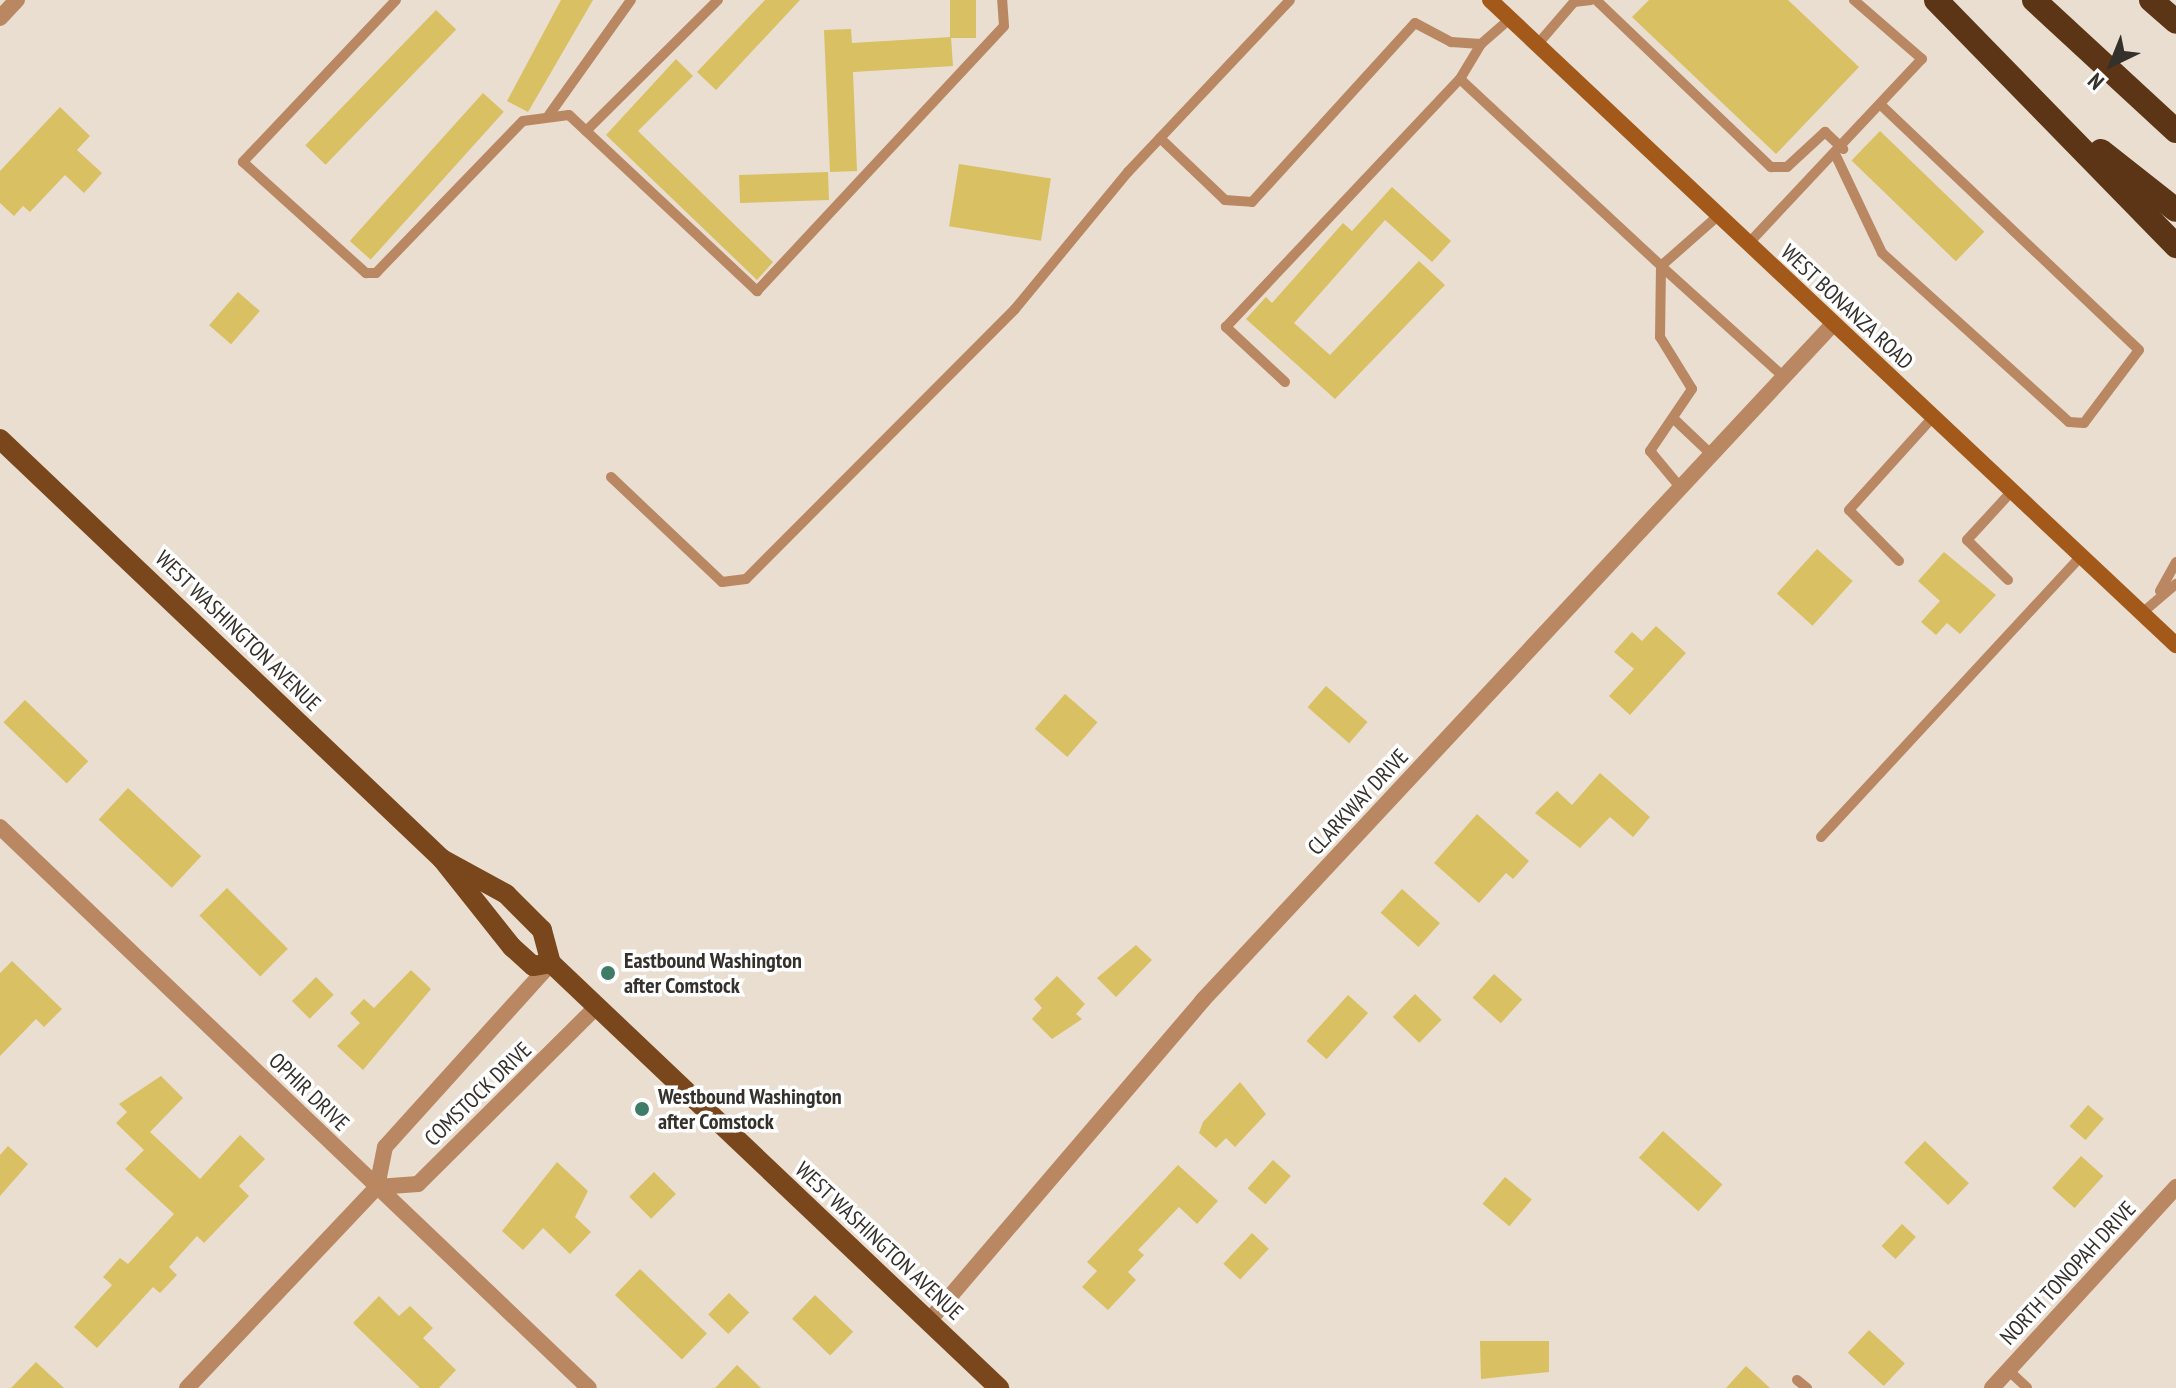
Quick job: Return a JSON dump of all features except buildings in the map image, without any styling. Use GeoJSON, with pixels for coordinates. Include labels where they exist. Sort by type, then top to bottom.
{"type":"FeatureCollection","features":[{"type":"Feature","properties":{"kind":"highway"},"geometry":{"type":"LineString","coordinates":[[1936,0],[2176,246]]}},
{"type":"Feature","properties":{"kind":"highway"},"geometry":{"type":"LineString","coordinates":[[2034,0],[2176,131]]}},
{"type":"Feature","properties":{"kind":"highway"},"geometry":{"type":"LineString","coordinates":[[2151,0],[2176,22]]}},
{"type":"Feature","properties":{"kind":"highway"},"geometry":{"type":"LineString","coordinates":[[2024,91],[2176,210]]}},
{"type":"Feature","properties":{"kind":"main road","name":"WEST BONANZA ROAD"},"geometry":{"type":"LineString","coordinates":[[1490,0],[2176,645]]}},
{"type":"Feature","properties":{"kind":"main road","name":"WEST WASHINGTON AVENUE"},"geometry":{"type":"LineString","coordinates":[[0,439],[442,859],[512,947],[533,966],[551,963]]}},
{"type":"Feature","properties":{"kind":"main road","name":"WEST WASHINGTON AVENUE"},"geometry":{"type":"LineString","coordinates":[[442,859],[506,894],[542,930],[551,963],[999,1388]]}},
{"type":"Feature","properties":{"kind":"street"},"geometry":{"type":"LineString","coordinates":[[0,18],[17,0]]}},
{"type":"Feature","properties":{"kind":"street","name":"CLARKWAY DRIVE"},"geometry":{"type":"LineString","coordinates":[[929,1321],[1202,1001],[1833,324]]}},
{"type":"Feature","properties":{"kind":"street","name":"OPHIR DRIVE"},"geometry":{"type":"LineString","coordinates":[[0,828],[589,1388]]}},
{"type":"Feature","properties":{"kind":"street","name":"COMSTOCK DRIVE"},"geometry":{"type":"LineString","coordinates":[[551,963],[385,1147],[377,1187],[418,1184],[597,1006]]}},
{"type":"Feature","properties":{"kind":"street"},"geometry":{"type":"LineString","coordinates":[[187,1388],[377,1187]]}},
{"type":"Feature","properties":{"kind":"street","name":"NORTH TONOPAH DRIVE"},"geometry":{"type":"LineString","coordinates":[[1992,1388],[2176,1187]]}},
{"type":"Feature","properties":{"kind":"lane"},"geometry":{"type":"LineString","coordinates":[[396,0],[243,162],[366,273],[376,273],[523,121],[549,115],[569,115],[757,291],[1004,26],[1002,0]]}},
{"type":"Feature","properties":{"kind":"lane"},"geometry":{"type":"LineString","coordinates":[[549,115],[631,0]]}},
{"type":"Feature","properties":{"kind":"lane"},"geometry":{"type":"LineString","coordinates":[[586,131],[718,0]]}},
{"type":"Feature","properties":{"kind":"lane"},"geometry":{"type":"LineString","coordinates":[[611,477],[722,582],[746,579],[1015,309],[1160,138],[1290,0]]}},
{"type":"Feature","properties":{"kind":"lane"},"geometry":{"type":"LineString","coordinates":[[1537,45],[1574,2],[1593,0],[1771,167],[1787,167],[1825,132],[1839,152],[1882,253],[2069,422],[2084,423],[2139,350],[1881,105]]}},
{"type":"Feature","properties":{"kind":"lane"},"geometry":{"type":"LineString","coordinates":[[1748,244],[1839,152],[1922,59],[1854,0]]}},
{"type":"Feature","properties":{"kind":"lane"},"geometry":{"type":"LineString","coordinates":[[1285,382],[1226,327],[1460,79],[1481,44],[1510,19]]}},
{"type":"Feature","properties":{"kind":"lane"},"geometry":{"type":"LineString","coordinates":[[1160,138],[1225,200],[1252,202],[1415,23],[1451,42],[1481,44]]}},
{"type":"Feature","properties":{"kind":"lane"},"geometry":{"type":"LineString","coordinates":[[1460,79],[1784,377]]}},
{"type":"Feature","properties":{"kind":"lane"},"geometry":{"type":"LineString","coordinates":[[1680,487],[1650,451],[1692,389],[1660,337],[1661,266],[1718,216]]}},
{"type":"Feature","properties":{"kind":"lane"},"geometry":{"type":"LineString","coordinates":[[1899,561],[1849,510],[1933,417]]}},
{"type":"Feature","properties":{"kind":"lane"},"geometry":{"type":"LineString","coordinates":[[1674,419],[1711,454]]}},
{"type":"Feature","properties":{"kind":"lane"},"geometry":{"type":"LineString","coordinates":[[2008,580],[1967,540],[2012,491]]}},
{"type":"Feature","properties":{"kind":"lane"},"geometry":{"type":"LineString","coordinates":[[1821,837],[2081,556]]}},
{"type":"Feature","properties":{"kind":"lane"},"geometry":{"type":"LineString","coordinates":[[2142,613],[2160,591],[2176,562]]}},
{"type":"Feature","properties":{"kind":"lane"},"geometry":{"type":"LineString","coordinates":[[2160,591],[2176,584]]}},
{"type":"Feature","properties":{"kind":"lane"},"geometry":{"type":"LineString","coordinates":[[2008,1370],[2027,1388]]}},
{"type":"Feature","properties":{"kind":"lane"},"geometry":{"type":"LineString","coordinates":[[1797,1380],[1807,1388]]}},
{"type":"Feature","properties":{"kind":"place","name":"Eastbound Washington after Comstock"},"geometry":{"type":"Point","coordinates":[608,973]}},
{"type":"Feature","properties":{"kind":"place","name":"Westbound Washington after Comstock"},"geometry":{"type":"Point","coordinates":[642,1109]}}]}
